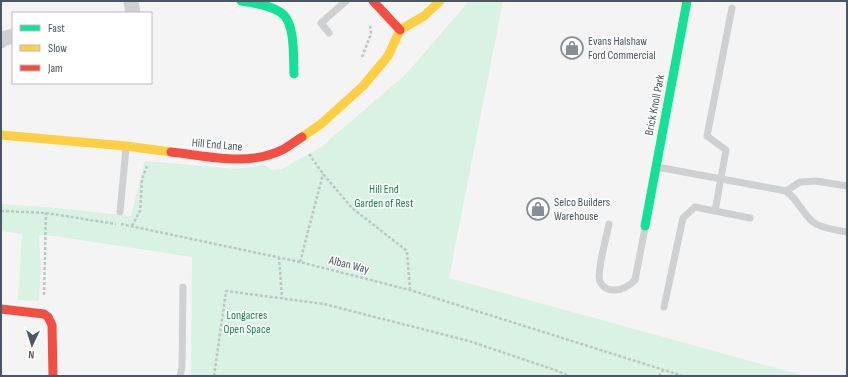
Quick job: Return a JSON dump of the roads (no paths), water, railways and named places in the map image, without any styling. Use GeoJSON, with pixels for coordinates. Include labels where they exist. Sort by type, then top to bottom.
{"type":"FeatureCollection","features":[{"type":"Feature","properties":{"kind":"street"},"geometry":{"type":"LineString","coordinates":[[131,1],[133,12]]}},
{"type":"Feature","properties":{"kind":"street"},"geometry":{"type":"LineString","coordinates":[[241,1],[281,12],[287,18],[291,32],[294,74]]}},
{"type":"Feature","properties":{"kind":"street"},"geometry":{"type":"LineString","coordinates":[[373,1],[400,30],[424,16],[440,1]]}},
{"type":"Feature","properties":{"kind":"street","name":"Brick Knoll Park"},"geometry":{"type":"LineString","coordinates":[[646,226],[655,167],[687,1]]}},
{"type":"Feature","properties":{"kind":"street","name":"Hill End Lane"},"geometry":{"type":"LineString","coordinates":[[1,135],[126,146],[239,160],[264,156],[283,148],[321,124],[363,86],[388,56],[400,30]]}},
{"type":"Feature","properties":{"kind":"street"},"geometry":{"type":"LineString","coordinates":[[1,42],[2,39],[12,36]]}},
{"type":"Feature","properties":{"kind":"street"},"geometry":{"type":"LineString","coordinates":[[1,309],[44,314],[48,317],[52,325],[53,376]]}},
{"type":"Feature","properties":{"kind":"lane"},"geometry":{"type":"LineString","coordinates":[[329,33],[321,23],[346,1]]}},
{"type":"Feature","properties":{"kind":"lane"},"geometry":{"type":"LineString","coordinates":[[715,211],[726,150],[707,136],[732,8]]}},
{"type":"Feature","properties":{"kind":"lane"},"geometry":{"type":"LineString","coordinates":[[120,212],[126,146]]}},
{"type":"Feature","properties":{"kind":"lane"},"geometry":{"type":"LineString","coordinates":[[655,167],[786,191],[793,196],[809,219],[816,224],[847,232]]}},
{"type":"Feature","properties":{"kind":"lane"},"geometry":{"type":"LineString","coordinates":[[786,191],[800,182],[816,181],[847,186]]}},
{"type":"Feature","properties":{"kind":"lane"},"geometry":{"type":"LineString","coordinates":[[664,307],[683,218],[695,207],[750,218]]}},
{"type":"Feature","properties":{"kind":"lane"},"geometry":{"type":"LineString","coordinates":[[609,224],[598,274],[600,282],[606,289],[614,290],[624,288],[635,280],[646,226]]}},
{"type":"Feature","properties":{"kind":"lane"},"geometry":{"type":"LineString","coordinates":[[180,376],[182,367],[183,287]]}},
{"type":"Feature","properties":{"kind":"place","name":"Evans Halshaw Ford Commercial"},"geometry":{"type":"Point","coordinates":[572,48]}},
{"type":"Feature","properties":{"kind":"place","name":"Selco Builders Warehouse"},"geometry":{"type":"Point","coordinates":[538,209]}},
{"type":"Feature","properties":{"kind":"park label","name":"Hill End Garden of Rest"},"geometry":{"type":"Point","coordinates":[384,196]}},
{"type":"Feature","properties":{"kind":"park label","name":"Longacres Open Space"},"geometry":{"type":"Point","coordinates":[247,322]}}]}
